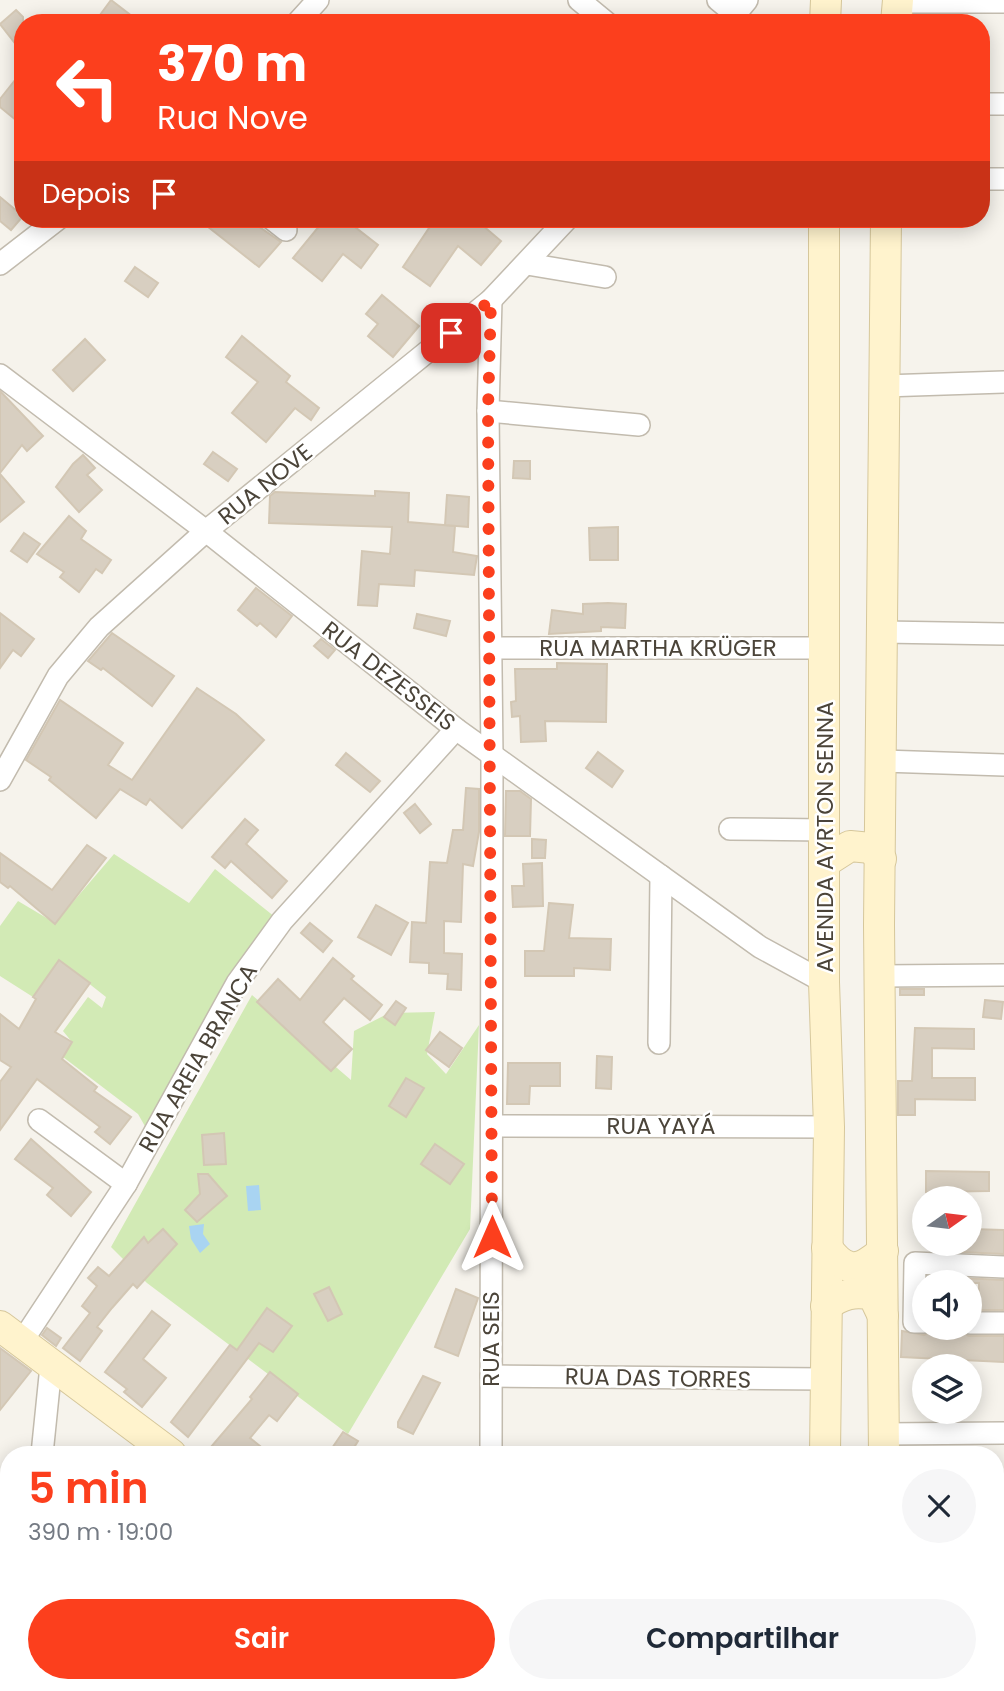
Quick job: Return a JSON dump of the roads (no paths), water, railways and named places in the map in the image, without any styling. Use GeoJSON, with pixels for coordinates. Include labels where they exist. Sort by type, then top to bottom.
{"type":"FeatureCollection","features":[{"type":"Feature","properties":{"kind":"street"},"geometry":{"type":"LineString","coordinates":[[305,14],[318,0]]}},
{"type":"Feature","properties":{"kind":"street"},"geometry":{"type":"LineString","coordinates":[[579,0],[596,14]]}},
{"type":"Feature","properties":{"kind":"street"},"geometry":{"type":"LineString","coordinates":[[718,0],[737,12]]}},
{"type":"Feature","properties":{"kind":"street"},"geometry":{"type":"LineString","coordinates":[[897,8],[1004,2]]}},
{"type":"Feature","properties":{"kind":"street"},"geometry":{"type":"LineString","coordinates":[[0,264],[46,228]]}},
{"type":"Feature","properties":{"kind":"street","name":"RUA NOVE"},"geometry":{"type":"LineString","coordinates":[[0,780],[58,676],[99,626],[206,531],[491,300],[559,228]]}},
{"type":"Feature","properties":{"kind":"street","name":"AVENIDA AYRTON SENNA"},"geometry":{"type":"LineString","coordinates":[[824,228],[824,982],[829,1127],[825,1446]]}},
{"type":"Feature","properties":{"kind":"street"},"geometry":{"type":"LineString","coordinates":[[886,228],[880,976],[884,1444],[1004,1433]]}},
{"type":"Feature","properties":{"kind":"street"},"geometry":{"type":"LineString","coordinates":[[527,264],[605,276]]}},
{"type":"Feature","properties":{"kind":"street","name":"RUA SEIS"},"geometry":{"type":"LineString","coordinates":[[491,300],[488,411],[492,755],[491,1446]]}},
{"type":"Feature","properties":{"kind":"street","name":"RUA DEZESSEIS"},"geometry":{"type":"LineString","coordinates":[[0,375],[206,531],[456,729],[760,947],[824,982]]}},
{"type":"Feature","properties":{"kind":"street"},"geometry":{"type":"LineString","coordinates":[[884,386],[1004,382]]}},
{"type":"Feature","properties":{"kind":"street"},"geometry":{"type":"LineString","coordinates":[[488,411],[639,425]]}},
{"type":"Feature","properties":{"kind":"street"},"geometry":{"type":"LineString","coordinates":[[883,632],[1004,634]]}},
{"type":"Feature","properties":{"kind":"street","name":"RUA MARTHA KRÜGER"},"geometry":{"type":"LineString","coordinates":[[491,648],[825,648]]}},
{"type":"Feature","properties":{"kind":"street","name":"RUA AREIA BRANCA"},"geometry":{"type":"LineString","coordinates":[[11,1335],[126,1184],[237,983],[282,921],[456,729]]}},
{"type":"Feature","properties":{"kind":"street"},"geometry":{"type":"LineString","coordinates":[[883,761],[1004,765]]}},
{"type":"Feature","properties":{"kind":"street"},"geometry":{"type":"LineString","coordinates":[[730,829],[825,830]]}},
{"type":"Feature","properties":{"kind":"street"},"geometry":{"type":"LineString","coordinates":[[825,862],[850,846],[871,848],[881,859]]}},
{"type":"Feature","properties":{"kind":"street"},"geometry":{"type":"LineString","coordinates":[[659,1043],[661,876]]}},
{"type":"Feature","properties":{"kind":"street"},"geometry":{"type":"LineString","coordinates":[[880,976],[1004,975]]}},
{"type":"Feature","properties":{"kind":"street"},"geometry":{"type":"LineString","coordinates":[[39,1119],[126,1184]]}},
{"type":"Feature","properties":{"kind":"street","name":"RUA YAYÁ"},"geometry":{"type":"LineString","coordinates":[[493,1126],[829,1127]]}},
{"type":"Feature","properties":{"kind":"street"},"geometry":{"type":"LineString","coordinates":[[827,1248],[838,1263],[851,1267],[866,1266],[883,1251]]}},
{"type":"Feature","properties":{"kind":"street"},"geometry":{"type":"LineString","coordinates":[[914,1270],[915,1262],[1004,1266]]}},
{"type":"Feature","properties":{"kind":"street"},"geometry":{"type":"LineString","coordinates":[[883,1281],[912,1281]]}},
{"type":"Feature","properties":{"kind":"street"},"geometry":{"type":"LineString","coordinates":[[826,1306],[841,1295],[858,1292],[873,1295],[883,1316]]}},
{"type":"Feature","properties":{"kind":"street"},"geometry":{"type":"LineString","coordinates":[[982,1323],[1004,1323]]}},
{"type":"Feature","properties":{"kind":"street"},"geometry":{"type":"LineString","coordinates":[[11,1335],[160,1446]]}},
{"type":"Feature","properties":{"kind":"street"},"geometry":{"type":"LineString","coordinates":[[43,1446],[51,1366]]}},
{"type":"Feature","properties":{"kind":"street","name":"RUA DAS TORRES"},"geometry":{"type":"LineString","coordinates":[[491,1376],[825,1379]]}},
{"type":"Feature","properties":{"kind":"water"},"geometry":{"type":"Polygon","coordinates":[[[259,1185],[261,1210],[248,1211],[246,1186],[259,1185]]]}},
{"type":"Feature","properties":{"kind":"water"},"geometry":{"type":"Polygon","coordinates":[[[204,1224],[203,1234],[210,1244],[200,1253],[191,1239],[189,1226],[204,1224]]]}}]}
